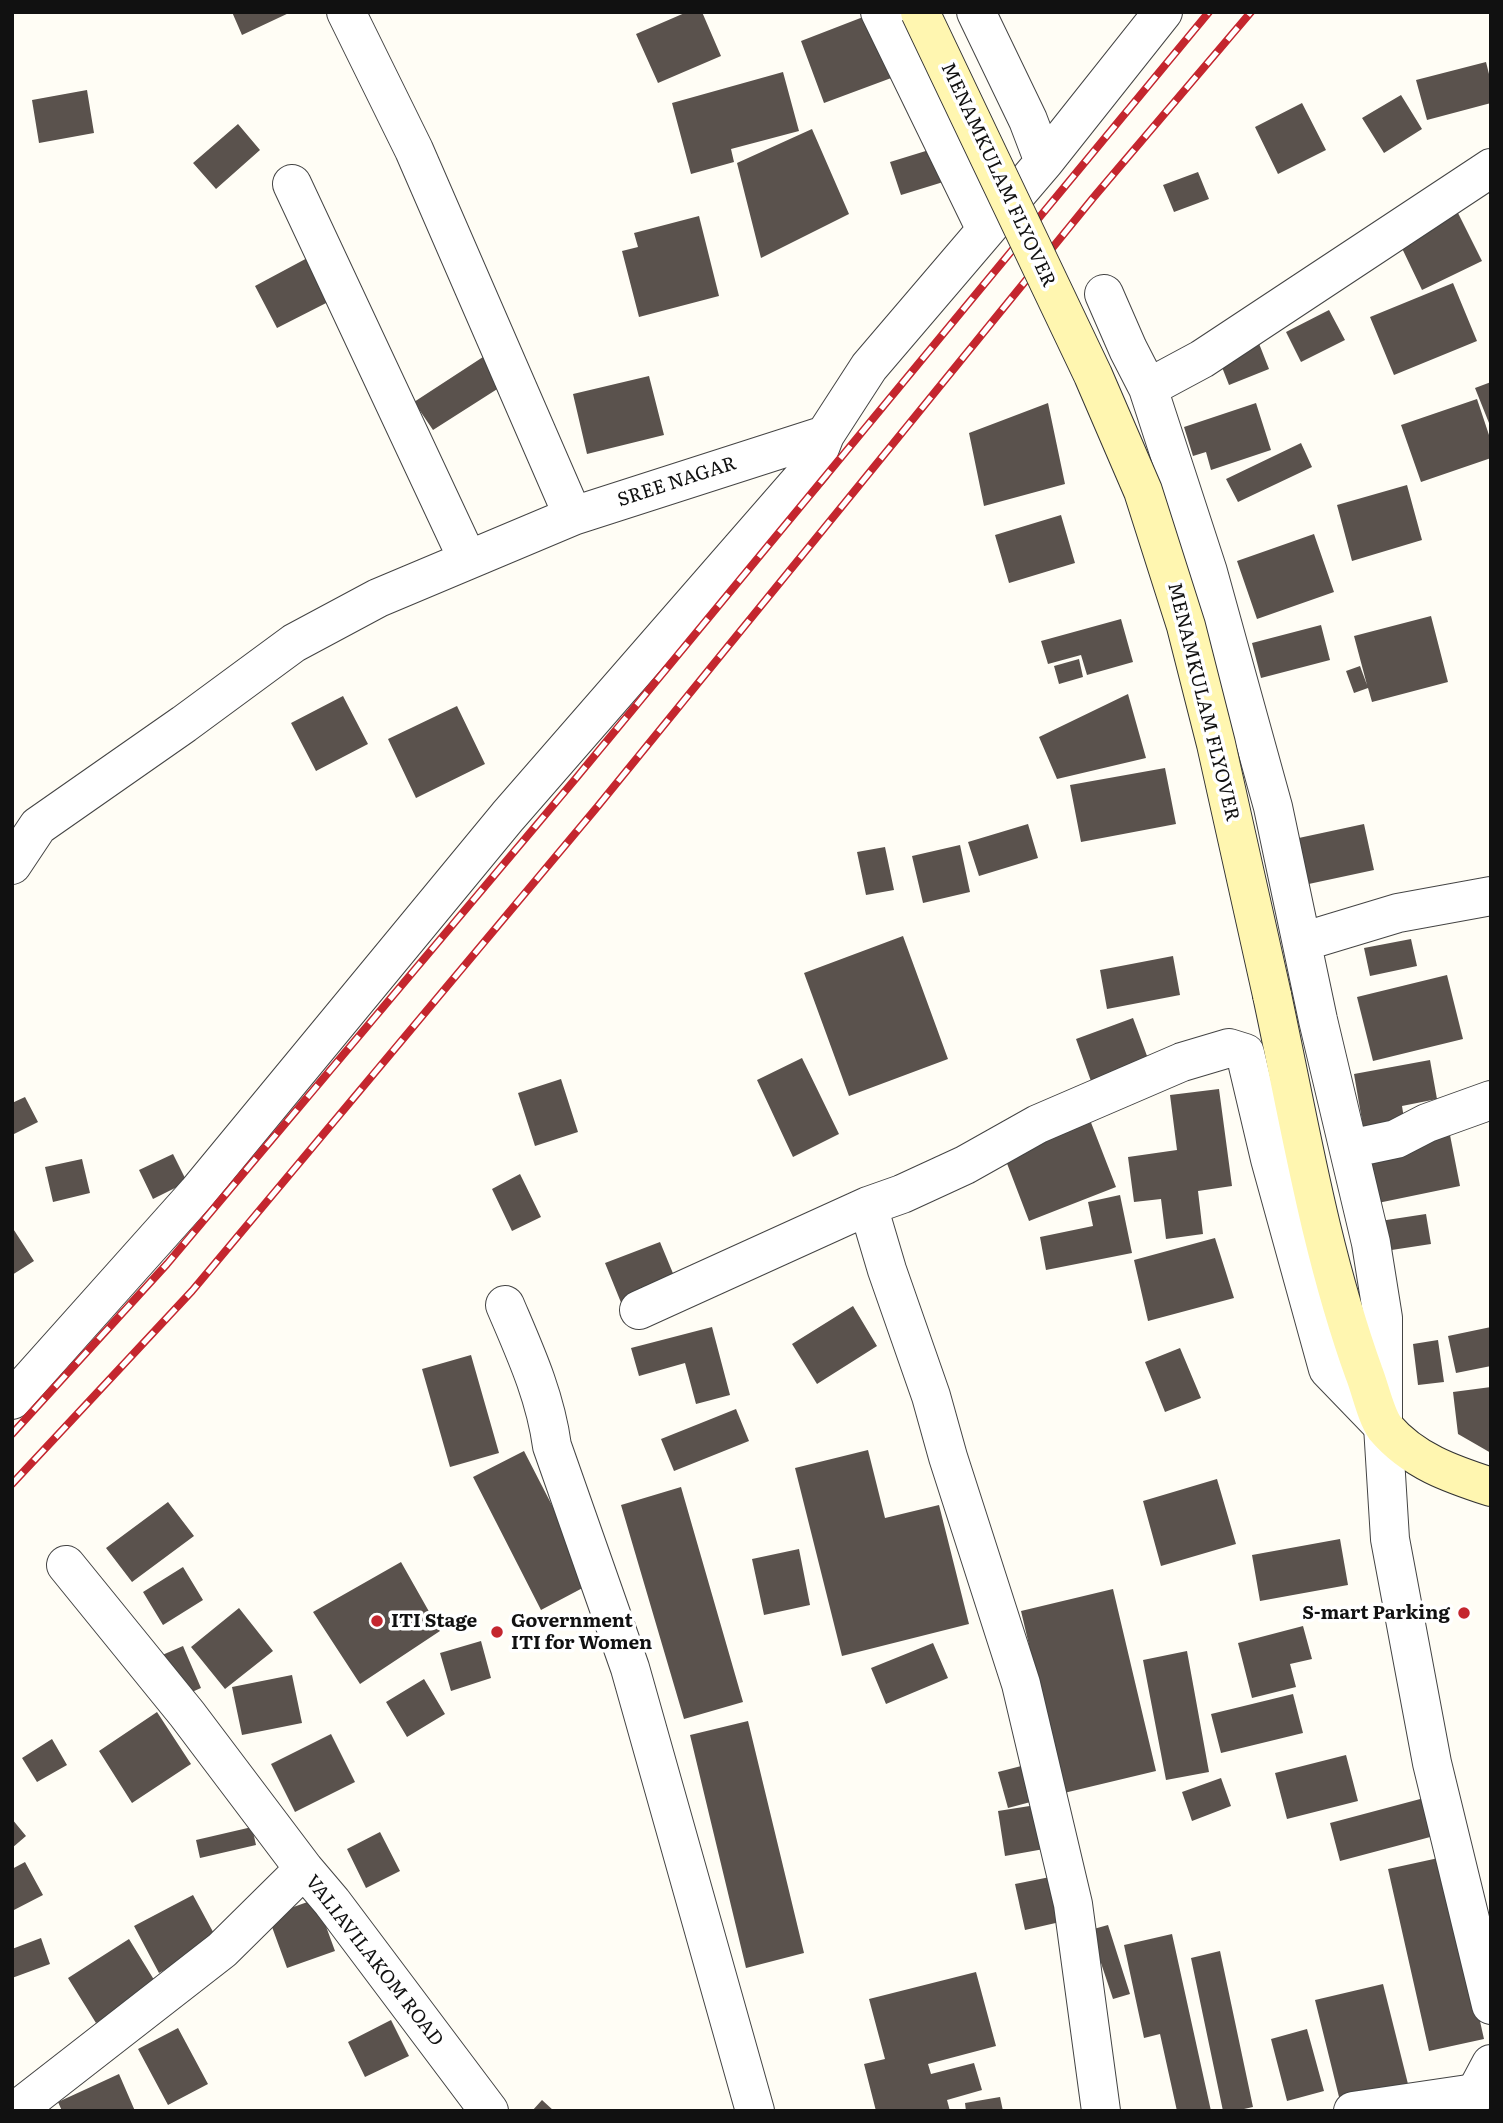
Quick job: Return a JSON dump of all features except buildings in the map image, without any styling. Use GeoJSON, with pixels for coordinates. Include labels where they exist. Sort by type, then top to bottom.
{"type":"FeatureCollection","features":[{"type":"Feature","properties":{"kind":"main road","name":"MENAMKULAM FLYOVER"},"geometry":{"type":"LineString","coordinates":[[920,12],[1093,375],[1143,491],[1200,678],[1323,1233],[1345,1320],[1383,1426]]}},
{"type":"Feature","properties":{"kind":"main road"},"geometry":{"type":"LineString","coordinates":[[1383,1426],[1407,1448],[1445,1472],[1491,1487]]}},
{"type":"Feature","properties":{"kind":"street"},"geometry":{"type":"LineString","coordinates":[[346,12],[414,150],[573,516]]}},
{"type":"Feature","properties":{"kind":"street"},"geometry":{"type":"LineString","coordinates":[[880,12],[986,230]]}},
{"type":"Feature","properties":{"kind":"street"},"geometry":{"type":"LineString","coordinates":[[976,12],[1028,120],[1044,162]]}},
{"type":"Feature","properties":{"kind":"street"},"geometry":{"type":"LineString","coordinates":[[12,1400],[197,1192],[508,816],[813,466],[825,435],[869,367],[1044,162],[1163,12]]}},
{"type":"Feature","properties":{"kind":"street"},"geometry":{"type":"LineString","coordinates":[[1148,388],[1202,359],[1491,168]]}},
{"type":"Feature","properties":{"kind":"street"},"geometry":{"type":"LineString","coordinates":[[292,184],[468,560]]}},
{"type":"Feature","properties":{"kind":"street"},"geometry":{"type":"LineString","coordinates":[[1104,294],[1148,388],[1215,598],[1273,807],[1318,1020],[1371,1243],[1383,1318],[1383,1426],[1392,1552],[1432,1763],[1491,2005]]}},
{"type":"Feature","properties":{"kind":"street","name":"SREE NAGAR"},"geometry":{"type":"LineString","coordinates":[[12,865],[37,826],[173,732],[294,643],[378,598],[573,516],[825,435]]}},
{"type":"Feature","properties":{"kind":"street"},"geometry":{"type":"LineString","coordinates":[[1302,942],[1398,913],[1491,896]]}},
{"type":"Feature","properties":{"kind":"street"},"geometry":{"type":"LineString","coordinates":[[639,1310],[965,1165],[1038,1124],[1182,1062],[1229,1048],[1245,1053],[1270,1159],[1328,1369],[1383,1426]]}},
{"type":"Feature","properties":{"kind":"street"},"geometry":{"type":"LineString","coordinates":[[1349,1149],[1396,1139],[1427,1123],[1491,1100]]}},
{"type":"Feature","properties":{"kind":"street"},"geometry":{"type":"LineString","coordinates":[[868,1206],[1021,1684],[1073,1904],[1101,2111]]}},
{"type":"Feature","properties":{"kind":"street"},"geometry":{"type":"LineString","coordinates":[[505,1305],[548,1415],[552,1446],[630,1668],[755,2111]]}},
{"type":"Feature","properties":{"kind":"street"},"geometry":{"type":"LineString","coordinates":[[66,1565],[187,1714],[304,1869]]}},
{"type":"Feature","properties":{"kind":"street","name":"VALIAVILAKOM ROAD"},"geometry":{"type":"LineString","coordinates":[[20,2102],[222,1950],[304,1869],[332,1902],[489,2111]]}},
{"type":"Feature","properties":{"kind":"street"},"geometry":{"type":"LineString","coordinates":[[1353,2111],[1477,2089]]}},
{"type":"Feature","properties":{"kind":"railway"},"geometry":{"type":"LineString","coordinates":[[12,1434],[167,1264],[577,777],[1209,12]]}},
{"type":"Feature","properties":{"kind":"railway"},"geometry":{"type":"LineString","coordinates":[[12,1484],[192,1291],[598,806],[1093,198],[1251,12]]}},
{"type":"Feature","properties":{"kind":"place","name":"S-mart Parking"},"geometry":{"type":"Point","coordinates":[1464,1613]}},
{"type":"Feature","properties":{"kind":"place","name":"ITI Stage"},"geometry":{"type":"Point","coordinates":[377,1621]}},
{"type":"Feature","properties":{"kind":"place","name":"Government ITI for Women"},"geometry":{"type":"Point","coordinates":[497,1632]}}]}
